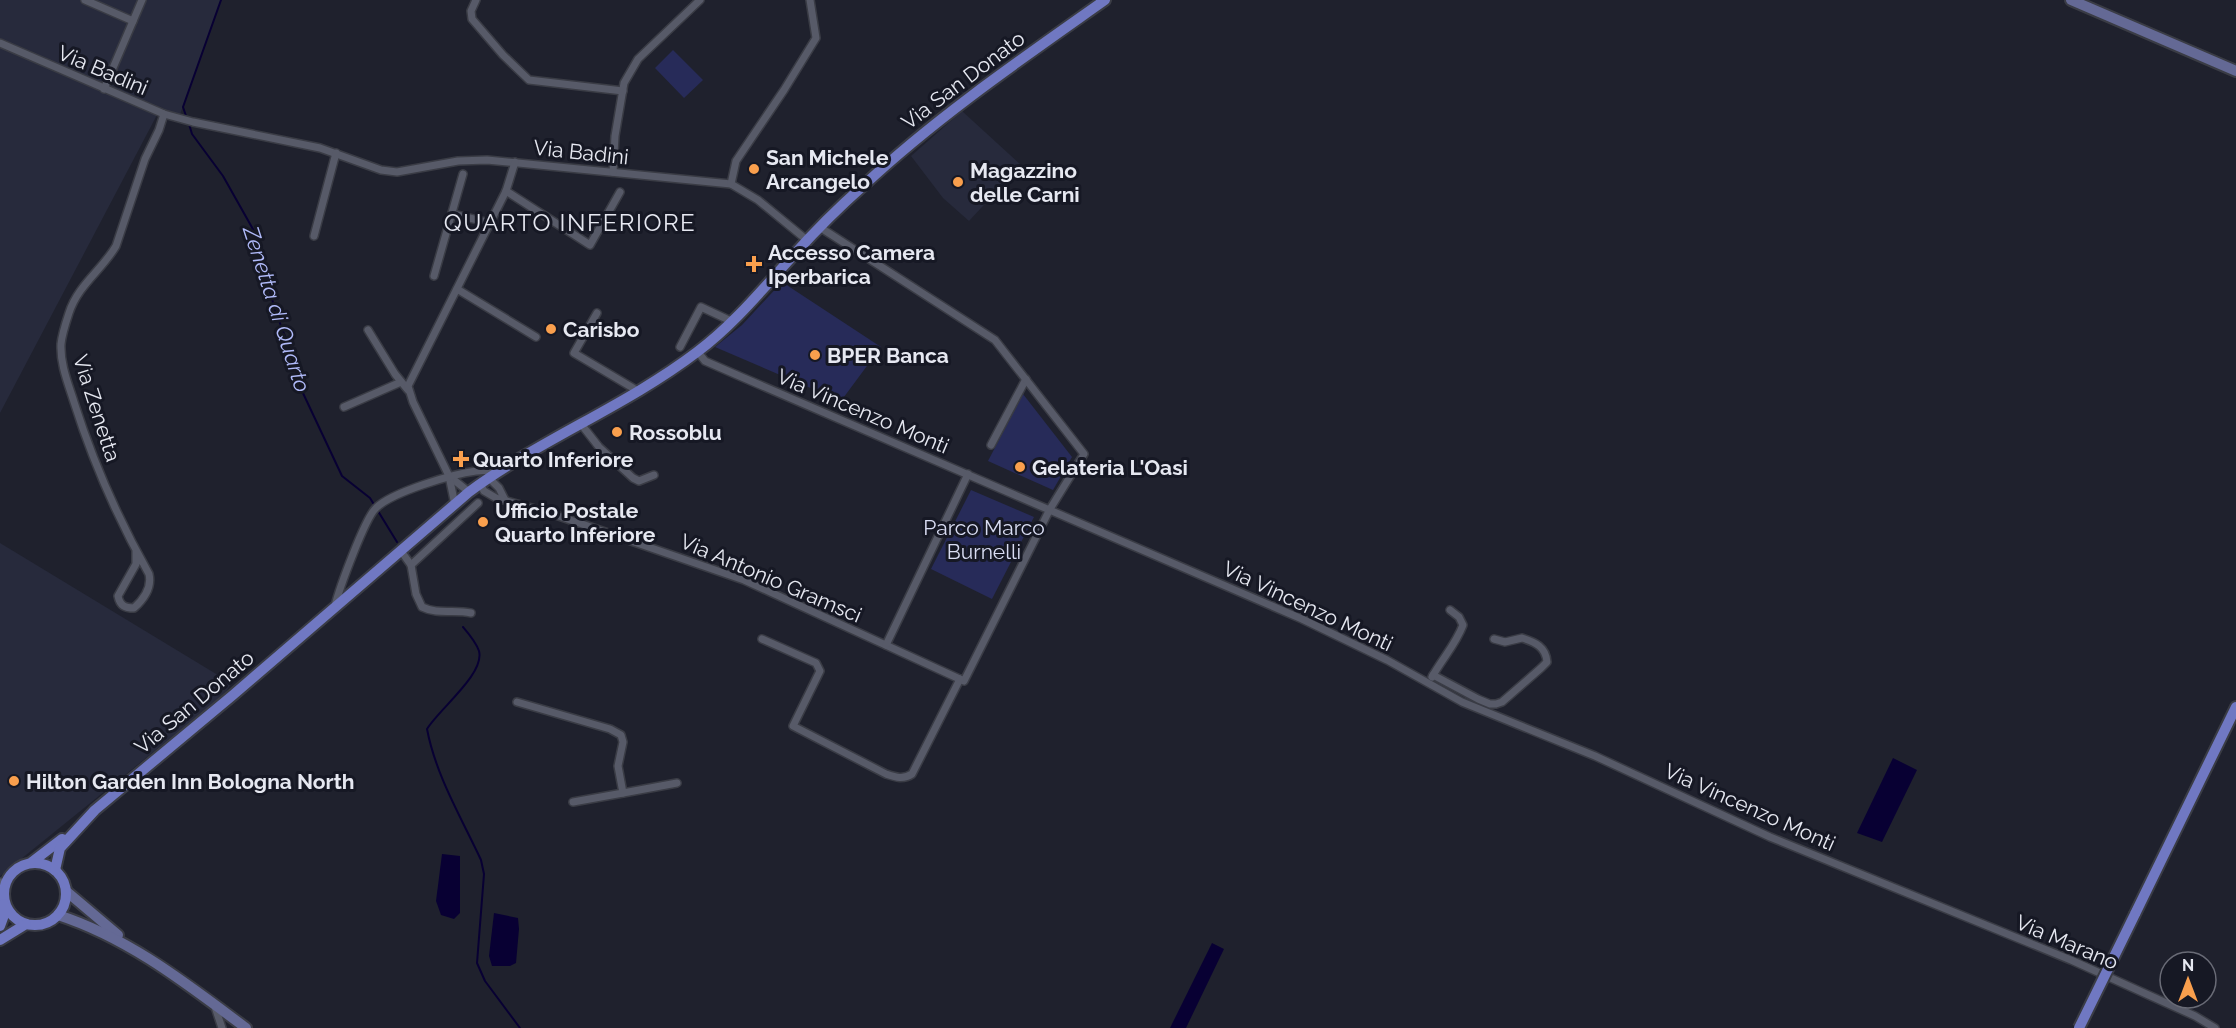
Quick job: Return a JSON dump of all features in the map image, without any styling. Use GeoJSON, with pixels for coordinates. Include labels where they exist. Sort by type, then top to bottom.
{"type":"FeatureCollection","features":[{"type":"Feature","properties":{"kind":"main road","name":"Via San Donato"},"geometry":{"type":"LineString","coordinates":[[31,863],[79,826],[484,481],[638,391],[698,352],[864,184],[903,150],[1105,0]]}},
{"type":"Feature","properties":{"kind":"main road"},"geometry":{"type":"LineString","coordinates":[[2079,1028],[2236,707]]}},
{"type":"Feature","properties":{"kind":"main road","name":"Via San Donato"},"geometry":{"type":"LineString","coordinates":[[55,870],[60,848],[79,826]]}},
{"type":"Feature","properties":{"kind":"main road"},"geometry":{"type":"LineString","coordinates":[[0,926],[4,915],[3,890],[16,869],[31,863],[48,865],[55,870],[64,883],[66,891],[66,899],[58,915],[44,924],[26,924],[0,940]]}},
{"type":"Feature","properties":{"kind":"main road"},"geometry":{"type":"LineString","coordinates":[[3,890],[12,915],[26,924]]}},
{"type":"Feature","properties":{"kind":"street"},"geometry":{"type":"LineString","coordinates":[[85,0],[133,21]]}},
{"type":"Feature","properties":{"kind":"street"},"geometry":{"type":"LineString","coordinates":[[104,89],[142,0]]}},
{"type":"Feature","properties":{"kind":"street"},"geometry":{"type":"LineString","coordinates":[[476,0],[471,11],[472,19],[503,55],[529,80],[623,91]]}},
{"type":"Feature","properties":{"kind":"street"},"geometry":{"type":"LineString","coordinates":[[613,172],[615,136],[624,83],[638,59],[700,0]]}},
{"type":"Feature","properties":{"kind":"street"},"geometry":{"type":"LineString","coordinates":[[731,184],[736,161],[816,38],[810,0]]}},
{"type":"Feature","properties":{"kind":"street"},"geometry":{"type":"LineString","coordinates":[[2071,0],[2236,71]]}},
{"type":"Feature","properties":{"kind":"street","name":"Via Badini"},"geometry":{"type":"LineString","coordinates":[[0,43],[164,114],[336,153],[381,170],[397,172],[458,161],[487,160],[731,184],[758,200],[808,241]]}},
{"type":"Feature","properties":{"kind":"street","name":"Via Zenetta"},"geometry":{"type":"LineString","coordinates":[[136,551],[136,564],[118,596],[119,602],[126,608],[134,608],[139,604],[151,581],[136,551],[115,510],[82,425],[63,367],[61,343],[69,311],[80,288],[116,246],[145,159],[164,114]]}},
{"type":"Feature","properties":{"kind":"street"},"geometry":{"type":"LineString","coordinates":[[314,236],[336,153]]}},
{"type":"Feature","properties":{"kind":"street"},"geometry":{"type":"LineString","coordinates":[[408,390],[409,382],[506,191],[515,162]]}},
{"type":"Feature","properties":{"kind":"street"},"geometry":{"type":"LineString","coordinates":[[434,276],[463,174]]}},
{"type":"Feature","properties":{"kind":"street"},"geometry":{"type":"LineString","coordinates":[[506,191],[590,245],[620,192]]}},
{"type":"Feature","properties":{"kind":"street"},"geometry":{"type":"LineString","coordinates":[[453,214],[490,223]]}},
{"type":"Feature","properties":{"kind":"street"},"geometry":{"type":"LineString","coordinates":[[762,639],[816,663],[820,671],[793,726],[886,774],[898,778],[908,777],[912,774],[960,680],[964,681],[1050,509],[1084,454],[995,340],[821,228]]}},
{"type":"Feature","properties":{"kind":"street"},"geometry":{"type":"LineString","coordinates":[[457,289],[536,337]]}},
{"type":"Feature","properties":{"kind":"street"},"geometry":{"type":"LineString","coordinates":[[680,347],[701,307],[731,321]]}},
{"type":"Feature","properties":{"kind":"street"},"geometry":{"type":"LineString","coordinates":[[597,312],[574,353],[638,391]]}},
{"type":"Feature","properties":{"kind":"street"},"geometry":{"type":"LineString","coordinates":[[368,330],[408,390],[449,476],[455,505]]}},
{"type":"Feature","properties":{"kind":"street","name":"Via Vincenzo Monti"},"geometry":{"type":"LineString","coordinates":[[698,352],[705,361],[729,372],[1050,509],[1343,638],[1451,697],[1595,756],[1770,837],[1904,892]]}},
{"type":"Feature","properties":{"kind":"street"},"geometry":{"type":"LineString","coordinates":[[991,445],[1026,379]]}},
{"type":"Feature","properties":{"kind":"street"},"geometry":{"type":"LineString","coordinates":[[344,407],[401,382]]}},
{"type":"Feature","properties":{"kind":"street"},"geometry":{"type":"LineString","coordinates":[[581,424],[599,447],[633,478],[639,481],[654,475]]}},
{"type":"Feature","properties":{"kind":"street","name":"Via San Donato"},"geometry":{"type":"LineString","coordinates":[[334,608],[365,525],[377,506],[410,490],[449,476],[478,470],[499,471]]}},
{"type":"Feature","properties":{"kind":"street"},"geometry":{"type":"LineString","coordinates":[[886,645],[968,474]]}},
{"type":"Feature","properties":{"kind":"street"},"geometry":{"type":"LineString","coordinates":[[449,476],[470,492]]}},
{"type":"Feature","properties":{"kind":"street"},"geometry":{"type":"LineString","coordinates":[[484,481],[499,488],[505,500]]}},
{"type":"Feature","properties":{"kind":"street","name":"Via Antonio Gramsci"},"geometry":{"type":"LineString","coordinates":[[484,481],[484,491],[496,498],[635,542],[744,580],[960,680]]}},
{"type":"Feature","properties":{"kind":"street"},"geometry":{"type":"LineString","coordinates":[[411,565],[478,503]]}},
{"type":"Feature","properties":{"kind":"street"},"geometry":{"type":"LineString","coordinates":[[401,551],[411,565],[416,594],[422,607],[434,612],[471,613]]}},
{"type":"Feature","properties":{"kind":"street"},"geometry":{"type":"LineString","coordinates":[[1427,683],[1458,638],[1463,625],[1459,617],[1450,610]]}},
{"type":"Feature","properties":{"kind":"street"},"geometry":{"type":"LineString","coordinates":[[1433,675],[1490,704],[1503,702],[1546,662],[1546,655],[1542,647],[1530,640],[1517,638],[1505,642],[1494,639]]}},
{"type":"Feature","properties":{"kind":"street"},"geometry":{"type":"LineString","coordinates":[[1451,697],[1457,688]]}},
{"type":"Feature","properties":{"kind":"street"},"geometry":{"type":"LineString","coordinates":[[517,702],[610,729],[621,735],[623,742],[618,766],[623,793]]}},
{"type":"Feature","properties":{"kind":"street"},"geometry":{"type":"LineString","coordinates":[[573,802],[677,783]]}},
{"type":"Feature","properties":{"kind":"street"},"geometry":{"type":"LineString","coordinates":[[66,891],[136,951]]}},
{"type":"Feature","properties":{"kind":"street","name":"Via Marano"},"geometry":{"type":"LineString","coordinates":[[1904,892],[2071,960],[2195,1016],[2215,1028]]}},
{"type":"Feature","properties":{"kind":"street"},"geometry":{"type":"LineString","coordinates":[[58,915],[95,928],[136,951],[176,976],[246,1028]]}},
{"type":"Feature","properties":{"kind":"street"},"geometry":{"type":"LineString","coordinates":[[214,1004],[222,1028]]}},
{"type":"Feature","properties":{"kind":"shaded area"},"geometry":{"type":"Polygon","coordinates":[[[0,0],[221,0],[178,120],[158,113],[0,413],[0,0]]]}},
{"type":"Feature","properties":{"kind":"shaded area"},"geometry":{"type":"Polygon","coordinates":[[[962,111],[1021,165],[969,221],[943,198],[911,156],[962,111]]]}},
{"type":"Feature","properties":{"kind":"shaded area"},"geometry":{"type":"Polygon","coordinates":[[[0,543],[231,683],[226,692],[199,715],[0,876],[0,543]]]}},
{"type":"Feature","properties":{"kind":"shaded area"},"geometry":{"type":"Polygon","coordinates":[[[1893,758],[1917,770],[1882,842],[1857,833],[1893,758]]]}},
{"type":"Feature","properties":{"kind":"shaded area"},"geometry":{"type":"Polygon","coordinates":[[[442,854],[460,856],[460,913],[454,919],[441,915],[436,901],[442,854]]]}},
{"type":"Feature","properties":{"kind":"shaded area"},"geometry":{"type":"Polygon","coordinates":[[[494,913],[518,918],[516,963],[510,966],[492,966],[489,956],[494,913]]]}},
{"type":"Feature","properties":{"kind":"shaded area"},"geometry":{"type":"Polygon","coordinates":[[[1212,943],[1224,949],[1186,1028],[1170,1028],[1212,943]]]}},
{"type":"Feature","properties":{"kind":"green space"},"geometry":{"type":"Polygon","coordinates":[[[673,50],[703,80],[684,98],[655,68],[673,50]]]}},
{"type":"Feature","properties":{"kind":"green space"},"geometry":{"type":"Polygon","coordinates":[[[782,282],[881,347],[841,401],[715,347],[742,325],[782,282]]]}},
{"type":"Feature","properties":{"kind":"green space"},"geometry":{"type":"Polygon","coordinates":[[[1023,394],[1072,457],[1053,490],[988,461],[1023,394]]]}},
{"type":"Feature","properties":{"kind":"green space","name":"Parco Marco Burnelli"},"geometry":{"type":"Polygon","coordinates":[[[971,490],[1034,517],[992,599],[931,569],[971,490]]]}},
{"type":"Feature","properties":{"kind":"waterway","name":"Zenetta di Quarto"},"geometry":{"type":"LineString","coordinates":[[187,119],[183,107],[221,0]]}},
{"type":"Feature","properties":{"kind":"waterway","name":"Zenetta di Quarto"},"geometry":{"type":"LineString","coordinates":[[189,124],[192,134],[223,176],[254,231],[275,310],[302,391],[342,476],[370,498],[397,542]]}},
{"type":"Feature","properties":{"kind":"waterway","name":"Zenetta di Quarto"},"geometry":{"type":"LineString","coordinates":[[463,627],[478,648],[479,660],[468,681],[427,729],[436,763],[481,860],[484,874],[477,963],[485,981],[520,1028]]}},
{"type":"Feature","properties":{"kind":"place","name":"San Michele Arcangelo"},"geometry":{"type":"Point","coordinates":[754,169]}},
{"type":"Feature","properties":{"kind":"place","name":"Magazzino delle Carni"},"geometry":{"type":"Point","coordinates":[958,182]}},
{"type":"Feature","properties":{"kind":"place","name":"Accesso Camera Iperbarica"},"geometry":{"type":"Point","coordinates":[754,264]}},
{"type":"Feature","properties":{"kind":"place","name":"Carisbo"},"geometry":{"type":"Point","coordinates":[551,329]}},
{"type":"Feature","properties":{"kind":"place","name":"BPER Banca"},"geometry":{"type":"Point","coordinates":[815,355]}},
{"type":"Feature","properties":{"kind":"place","name":"Rossoblu"},"geometry":{"type":"Point","coordinates":[617,432]}},
{"type":"Feature","properties":{"kind":"place","name":"Quarto Inferiore"},"geometry":{"type":"Point","coordinates":[461,459]}},
{"type":"Feature","properties":{"kind":"place","name":"Gelateria L'Oasi"},"geometry":{"type":"Point","coordinates":[1020,467]}},
{"type":"Feature","properties":{"kind":"place","name":"Ufficio Postale Quarto Inferiore"},"geometry":{"type":"Point","coordinates":[483,522]}},
{"type":"Feature","properties":{"kind":"place","name":"Hilton Garden Inn Bologna North"},"geometry":{"type":"Point","coordinates":[14,781]}},
{"type":"Feature","properties":{"kind":"district","name":"QUARTO INFERIORE"},"geometry":{"type":"Point","coordinates":[570,222]}}]}
